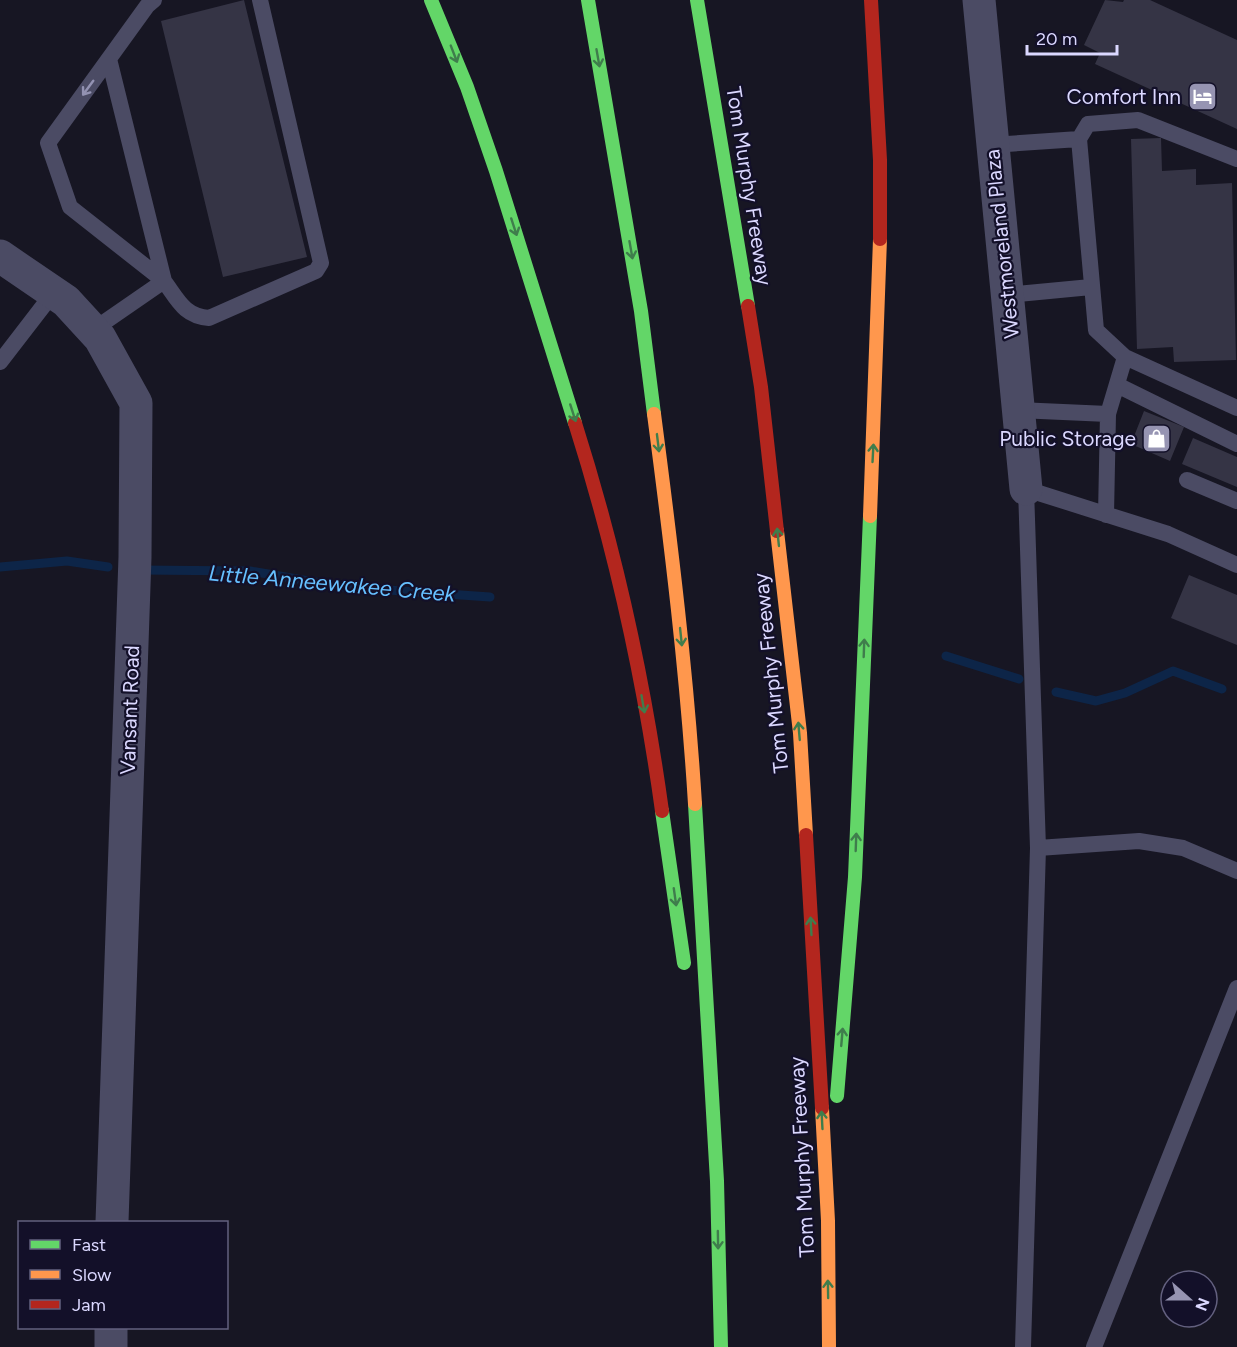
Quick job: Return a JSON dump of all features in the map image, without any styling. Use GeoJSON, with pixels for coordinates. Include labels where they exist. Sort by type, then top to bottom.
{"type":"FeatureCollection","features":[{"type":"Feature","properties":{"kind":"highway"},"geometry":{"type":"LineString","coordinates":[[431,0],[467,87],[496,171],[591,472],[622,593],[660,794],[687,982]]}},
{"type":"Feature","properties":{"kind":"highway"},"geometry":{"type":"LineString","coordinates":[[588,0],[641,311],[674,568],[690,728],[717,1181],[721,1347]]}},
{"type":"Feature","properties":{"kind":"highway","name":"Tom Murphy Freeway"},"geometry":{"type":"LineString","coordinates":[[697,0],[761,387],[800,733],[828,1221],[829,1347]]}},
{"type":"Feature","properties":{"kind":"highway"},"geometry":{"type":"LineString","coordinates":[[828,1221],[855,877],[876,395],[880,271],[880,160],[871,0]]}},
{"type":"Feature","properties":{"kind":"highway"},"geometry":{"type":"LineString","coordinates":[[694,1029],[717,1181]]}},
{"type":"Feature","properties":{"kind":"street","name":"Westmoreland Plaza"},"geometry":{"type":"LineString","coordinates":[[979,0],[1026,489]]}},
{"type":"Feature","properties":{"kind":"street","name":"Vansant Road"},"geometry":{"type":"LineString","coordinates":[[0,255],[66,301],[93,330],[100,338],[136,403],[135,556],[112,1221]]}},
{"type":"Feature","properties":{"kind":"street"},"geometry":{"type":"LineString","coordinates":[[111,1329],[111,1347]]}},
{"type":"Feature","properties":{"kind":"lane"},"geometry":{"type":"LineString","coordinates":[[150,3],[48,143],[70,207],[164,281],[184,308],[195,317],[209,318],[316,270],[321,262],[260,0]]}},
{"type":"Feature","properties":{"kind":"lane"},"geometry":{"type":"LineString","coordinates":[[108,59],[164,281]]}},
{"type":"Feature","properties":{"kind":"lane"},"geometry":{"type":"LineString","coordinates":[[1237,159],[1138,120],[1088,124],[1079,139],[1096,330],[1125,357],[1237,408]]}},
{"type":"Feature","properties":{"kind":"lane"},"geometry":{"type":"LineString","coordinates":[[992,146],[1079,139]]}},
{"type":"Feature","properties":{"kind":"lane"},"geometry":{"type":"LineString","coordinates":[[93,330],[164,281]]}},
{"type":"Feature","properties":{"kind":"lane"},"geometry":{"type":"LineString","coordinates":[[1007,295],[1091,287]]}},
{"type":"Feature","properties":{"kind":"lane"},"geometry":{"type":"LineString","coordinates":[[0,362],[54,292]]}},
{"type":"Feature","properties":{"kind":"lane"},"geometry":{"type":"LineString","coordinates":[[1106,515],[1108,414],[1125,357]]}},
{"type":"Feature","properties":{"kind":"lane"},"geometry":{"type":"LineString","coordinates":[[1117,385],[1237,444]]}},
{"type":"Feature","properties":{"kind":"lane"},"geometry":{"type":"LineString","coordinates":[[1018,410],[1108,414]]}},
{"type":"Feature","properties":{"kind":"lane"},"geometry":{"type":"LineString","coordinates":[[1187,480],[1237,501]]}},
{"type":"Feature","properties":{"kind":"lane"},"geometry":{"type":"LineString","coordinates":[[1023,1347],[1038,848],[1026,489],[1168,534],[1237,565]]}},
{"type":"Feature","properties":{"kind":"lane"},"geometry":{"type":"LineString","coordinates":[[1038,848],[1139,841],[1183,848],[1237,871]]}},
{"type":"Feature","properties":{"kind":"lane"},"geometry":{"type":"LineString","coordinates":[[1094,1347],[1237,988]]}},
{"type":"Feature","properties":{"kind":"building"},"geometry":{"type":"Polygon","coordinates":[[[244,0],[307,257],[223,277],[161,21],[244,0]]]}},
{"type":"Feature","properties":{"kind":"building","name":"Comfort Inn"},"geometry":{"type":"Polygon","coordinates":[[[1105,0],[1123,2],[1124,0],[1150,0],[1237,40],[1237,129],[1095,64],[1100,53],[1084,45],[1105,0]]]}},
{"type":"Feature","properties":{"kind":"building"},"geometry":{"type":"Polygon","coordinates":[[[1161,138],[1162,171],[1196,169],[1196,185],[1232,183],[1236,360],[1174,362],[1173,347],[1137,349],[1131,139],[1161,138]]]}},
{"type":"Feature","properties":{"kind":"building"},"geometry":{"type":"Polygon","coordinates":[[[1144,411],[1184,427],[1170,461],[1131,444],[1144,411]]]}},
{"type":"Feature","properties":{"kind":"building"},"geometry":{"type":"Polygon","coordinates":[[[1193,438],[1237,457],[1237,487],[1182,464],[1193,438]]]}},
{"type":"Feature","properties":{"kind":"building"},"geometry":{"type":"Polygon","coordinates":[[[1189,575],[1237,595],[1237,645],[1171,618],[1189,575]]]}},
{"type":"Feature","properties":{"kind":"waterway","name":"Little Anneewakee Creek"},"geometry":{"type":"LineString","coordinates":[[0,567],[67,561],[108,567]]}},
{"type":"Feature","properties":{"kind":"waterway","name":"Little Anneewakee Creek"},"geometry":{"type":"LineString","coordinates":[[140,570],[250,571],[344,587],[490,597]]}},
{"type":"Feature","properties":{"kind":"waterway","name":"Little Anneewakee Creek"},"geometry":{"type":"LineString","coordinates":[[946,656],[1019,679]]}},
{"type":"Feature","properties":{"kind":"waterway","name":"Little Anneewakee Creek"},"geometry":{"type":"LineString","coordinates":[[1056,692],[1096,701],[1125,693],[1173,671],[1222,689]]}},
{"type":"Feature","properties":{"kind":"traffic: fast"},"geometry":{"type":"LineString","coordinates":[[431,0],[467,87],[496,171],[575,423]]}},
{"type":"Feature","properties":{"kind":"traffic: fast"},"geometry":{"type":"LineString","coordinates":[[588,0],[641,311],[654,414]]}},
{"type":"Feature","properties":{"kind":"traffic: fast"},"geometry":{"type":"LineString","coordinates":[[697,0],[748,306]]}},
{"type":"Feature","properties":{"kind":"traffic: fast"},"geometry":{"type":"LineString","coordinates":[[837,1096],[855,877],[870,516]]}},
{"type":"Feature","properties":{"kind":"traffic: fast"},"geometry":{"type":"LineString","coordinates":[[695,804],[717,1181],[721,1347]]}},
{"type":"Feature","properties":{"kind":"traffic: fast"},"geometry":{"type":"LineString","coordinates":[[662,811],[684,963]]}},
{"type":"Feature","properties":{"kind":"traffic: slow"},"geometry":{"type":"LineString","coordinates":[[870,516],[880,239]]}},
{"type":"Feature","properties":{"kind":"traffic: slow"},"geometry":{"type":"LineString","coordinates":[[654,414],[678,609],[695,804]]}},
{"type":"Feature","properties":{"kind":"traffic: slow"},"geometry":{"type":"LineString","coordinates":[[777,531],[800,733],[806,835]]}},
{"type":"Feature","properties":{"kind":"traffic: slow"},"geometry":{"type":"LineString","coordinates":[[822,1108],[828,1221],[829,1347]]}},
{"type":"Feature","properties":{"kind":"traffic: jam"},"geometry":{"type":"LineString","coordinates":[[871,0],[880,160],[880,239]]}},
{"type":"Feature","properties":{"kind":"traffic: jam"},"geometry":{"type":"LineString","coordinates":[[748,306],[761,387],[777,531]]}},
{"type":"Feature","properties":{"kind":"traffic: jam"},"geometry":{"type":"LineString","coordinates":[[575,423],[603,518],[627,615],[662,811]]}},
{"type":"Feature","properties":{"kind":"traffic: jam"},"geometry":{"type":"LineString","coordinates":[[806,835],[822,1108]]}},
{"type":"Feature","properties":{"kind":"place","name":"Comfort Inn"},"geometry":{"type":"Point","coordinates":[1202,97]}},
{"type":"Feature","properties":{"kind":"place","name":"Public Storage"},"geometry":{"type":"Point","coordinates":[1157,439]}}]}
